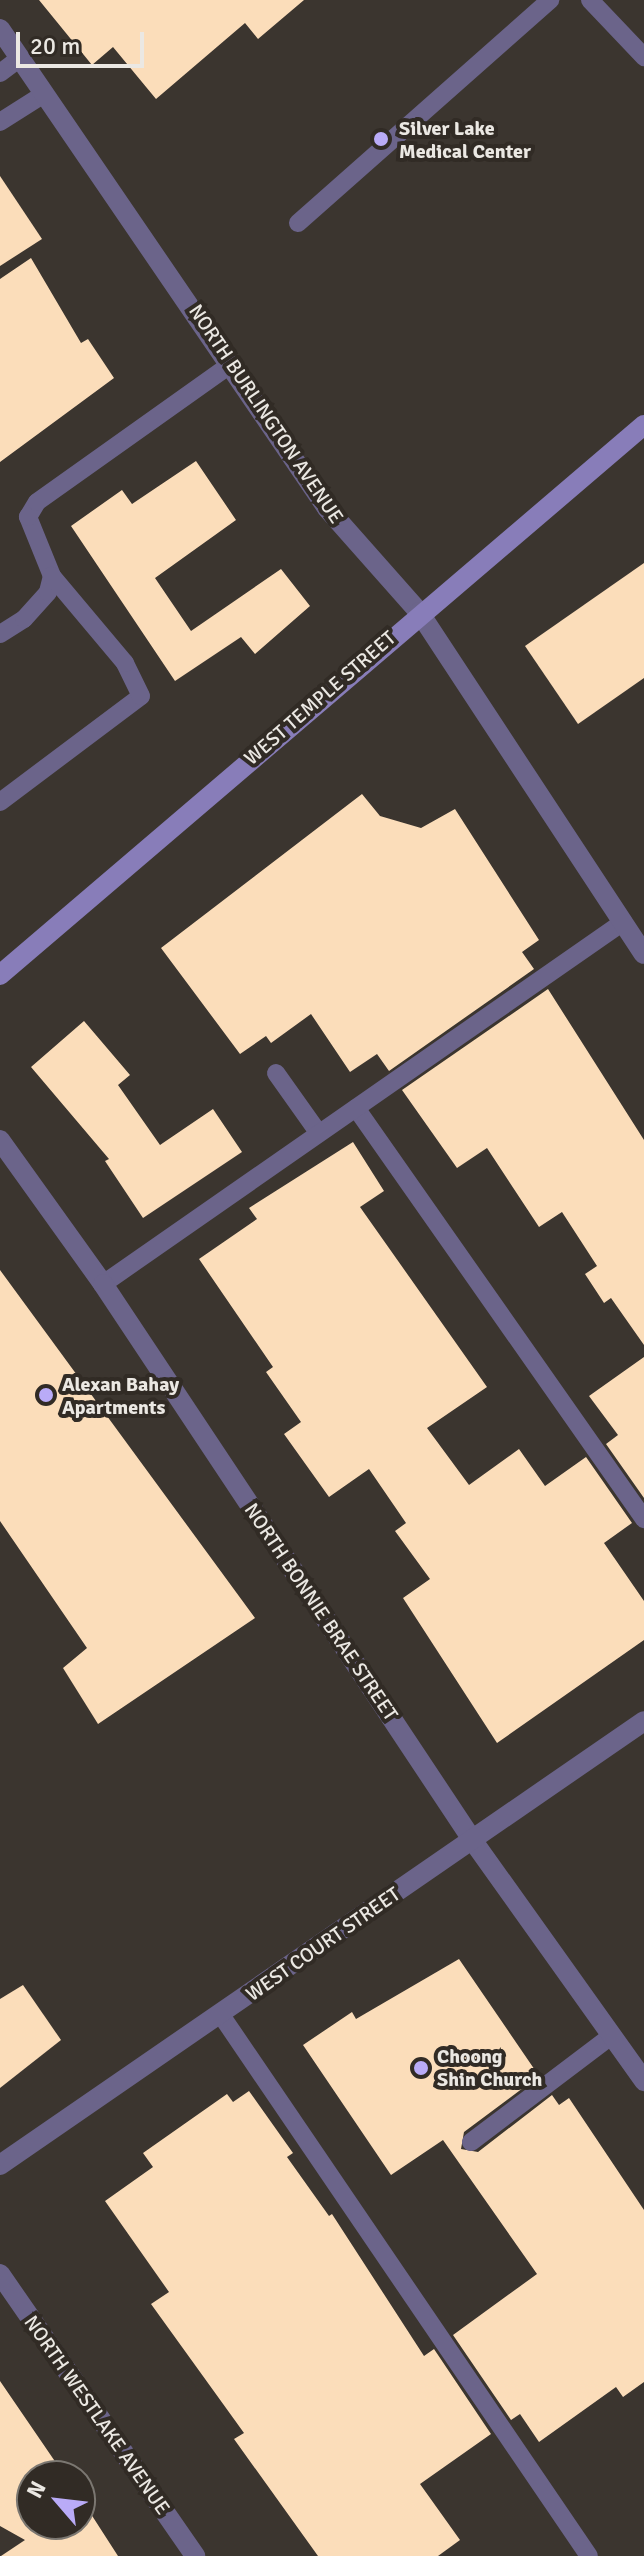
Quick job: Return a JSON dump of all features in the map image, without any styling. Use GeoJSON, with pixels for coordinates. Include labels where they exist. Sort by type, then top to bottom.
{"type":"FeatureCollection","features":[{"type":"Feature","properties":{"kind":"main road","name":"WEST TEMPLE STREET"},"geometry":{"type":"LineString","coordinates":[[0,975],[419,612],[644,425]]}},
{"type":"Feature","properties":{"kind":"street","name":"NORTH BURLINGTON AVENUE"},"geometry":{"type":"LineString","coordinates":[[0,29],[327,508],[419,612],[644,954]]}},
{"type":"Feature","properties":{"kind":"street","name":"NORTH BONNIE BRAE STREET"},"geometry":{"type":"LineString","coordinates":[[0,1140],[103,1284],[473,1841],[644,2081]]}},
{"type":"Feature","properties":{"kind":"street","name":"WEST COURT STREET"},"geometry":{"type":"LineString","coordinates":[[0,2165],[644,1721]]}},
{"type":"Feature","properties":{"kind":"street","name":"NORTH WESTLAKE AVENUE"},"geometry":{"type":"LineString","coordinates":[[0,2274],[195,2556]]}},
{"type":"Feature","properties":{"kind":"lane"},"geometry":{"type":"LineString","coordinates":[[298,223],[550,0]]}},
{"type":"Feature","properties":{"kind":"lane"},"geometry":{"type":"LineString","coordinates":[[590,0],[644,57]]}},
{"type":"Feature","properties":{"kind":"lane"},"geometry":{"type":"LineString","coordinates":[[0,73],[20,58]]}},
{"type":"Feature","properties":{"kind":"lane"},"geometry":{"type":"LineString","coordinates":[[0,122],[44,94]]}},
{"type":"Feature","properties":{"kind":"lane"},"geometry":{"type":"LineString","coordinates":[[0,802],[141,696],[125,663],[52,576],[28,517],[37,502],[231,364]]}},
{"type":"Feature","properties":{"kind":"lane"},"geometry":{"type":"LineString","coordinates":[[0,634],[24,619],[48,592],[52,576]]}},
{"type":"Feature","properties":{"kind":"lane"},"geometry":{"type":"LineString","coordinates":[[103,1284],[623,922]]}},
{"type":"Feature","properties":{"kind":"lane"},"geometry":{"type":"LineString","coordinates":[[276,1073],[318,1132]]}},
{"type":"Feature","properties":{"kind":"lane"},"geometry":{"type":"LineString","coordinates":[[356,1108],[644,1519]]}},
{"type":"Feature","properties":{"kind":"lane"},"geometry":{"type":"LineString","coordinates":[[221,2015],[589,2556]]}},
{"type":"Feature","properties":{"kind":"lane"},"geometry":{"type":"LineString","coordinates":[[471,2142],[611,2036]]}},
{"type":"Feature","properties":{"kind":"building"},"geometry":{"type":"Polygon","coordinates":[[[39,0],[304,0],[258,39],[245,23],[156,99],[113,47],[92,65],[39,0]]]}},
{"type":"Feature","properties":{"kind":"building"},"geometry":{"type":"Polygon","coordinates":[[[0,176],[42,239],[0,266],[0,176]]]}},
{"type":"Feature","properties":{"kind":"building"},"geometry":{"type":"Polygon","coordinates":[[[31,258],[81,343],[88,339],[114,378],[0,462],[0,279],[31,258]]]}},
{"type":"Feature","properties":{"kind":"building"},"geometry":{"type":"Polygon","coordinates":[[[196,461],[236,520],[155,578],[191,631],[281,569],[310,606],[255,654],[241,637],[175,681],[71,526],[122,490],[132,504],[196,461]]]}},
{"type":"Feature","properties":{"kind":"building"},"geometry":{"type":"Polygon","coordinates":[[[644,563],[644,678],[578,724],[525,646],[644,563]]]}},
{"type":"Feature","properties":{"kind":"building"},"geometry":{"type":"Polygon","coordinates":[[[362,794],[380,816],[421,828],[455,809],[539,940],[522,952],[534,969],[389,1071],[377,1054],[350,1072],[311,1014],[271,1043],[266,1036],[240,1054],[161,948],[362,794]]]}},
{"type":"Feature","properties":{"kind":"building"},"geometry":{"type":"Polygon","coordinates":[[[548,989],[644,1140],[644,1345],[611,1298],[604,1303],[585,1274],[597,1266],[562,1212],[539,1227],[487,1148],[457,1168],[402,1090],[548,989]]]}},
{"type":"Feature","properties":{"kind":"building"},"geometry":{"type":"Polygon","coordinates":[[[84,1021],[130,1075],[118,1085],[160,1145],[213,1109],[242,1152],[143,1218],[105,1161],[109,1159],[31,1067],[84,1021]]]}},
{"type":"Feature","properties":{"kind":"building"},"geometry":{"type":"Polygon","coordinates":[[[353,1142],[384,1191],[360,1207],[487,1387],[427,1428],[469,1485],[519,1449],[545,1486],[586,1457],[632,1523],[604,1543],[644,1601],[644,1640],[497,1743],[403,1598],[430,1579],[395,1531],[406,1523],[369,1469],[329,1497],[284,1434],[301,1422],[266,1372],[273,1367],[199,1259],[257,1219],[249,1208],[353,1142]]]}},
{"type":"Feature","properties":{"kind":"building","name":"Alexan Bahay Apartments"},"geometry":{"type":"Polygon","coordinates":[[[0,1270],[255,1618],[98,1724],[63,1668],[87,1648],[0,1521],[0,1270]]]}},
{"type":"Feature","properties":{"kind":"building"},"geometry":{"type":"Polygon","coordinates":[[[644,1357],[644,1498],[606,1444],[618,1435],[589,1396],[644,1357]]]}},
{"type":"Feature","properties":{"kind":"building"},"geometry":{"type":"Polygon","coordinates":[[[459,1959],[539,2076],[464,2132],[461,2149],[478,2152],[552,2095],[559,2105],[569,2098],[644,2210],[644,2382],[623,2397],[616,2387],[539,2442],[520,2414],[511,2420],[453,2335],[537,2274],[443,2140],[391,2175],[303,2045],[352,2012],[356,2019],[459,1959]]]}},
{"type":"Feature","properties":{"kind":"building"},"geometry":{"type":"Polygon","coordinates":[[[23,1985],[61,2040],[0,2088],[0,1999],[23,1985]]]}},
{"type":"Feature","properties":{"kind":"building"},"geometry":{"type":"Polygon","coordinates":[[[249,2091],[293,2153],[287,2157],[329,2216],[332,2214],[424,2356],[434,2349],[491,2434],[420,2484],[460,2540],[438,2556],[318,2556],[234,2439],[244,2433],[151,2304],[169,2292],[105,2201],[153,2167],[143,2153],[227,2094],[233,2102],[249,2091]]]}},
{"type":"Feature","properties":{"kind":"building"},"geometry":{"type":"Polygon","coordinates":[[[0,2381],[54,2460],[16,2460],[16,2535],[0,2526],[0,2381]]]}},
{"type":"Feature","properties":{"kind":"building"},"geometry":{"type":"Polygon","coordinates":[[[96,2522],[118,2556],[1,2556],[25,2540],[96,2540],[96,2522]]]}},
{"type":"Feature","properties":{"kind":"place","name":"Silver Lake Medical Center"},"geometry":{"type":"Point","coordinates":[381,139]}},
{"type":"Feature","properties":{"kind":"place","name":"Alexan Bahay Apartments"},"geometry":{"type":"Point","coordinates":[46,1395]}},
{"type":"Feature","properties":{"kind":"place","name":"Choong Shin Church"},"geometry":{"type":"Point","coordinates":[421,2068]}}]}
